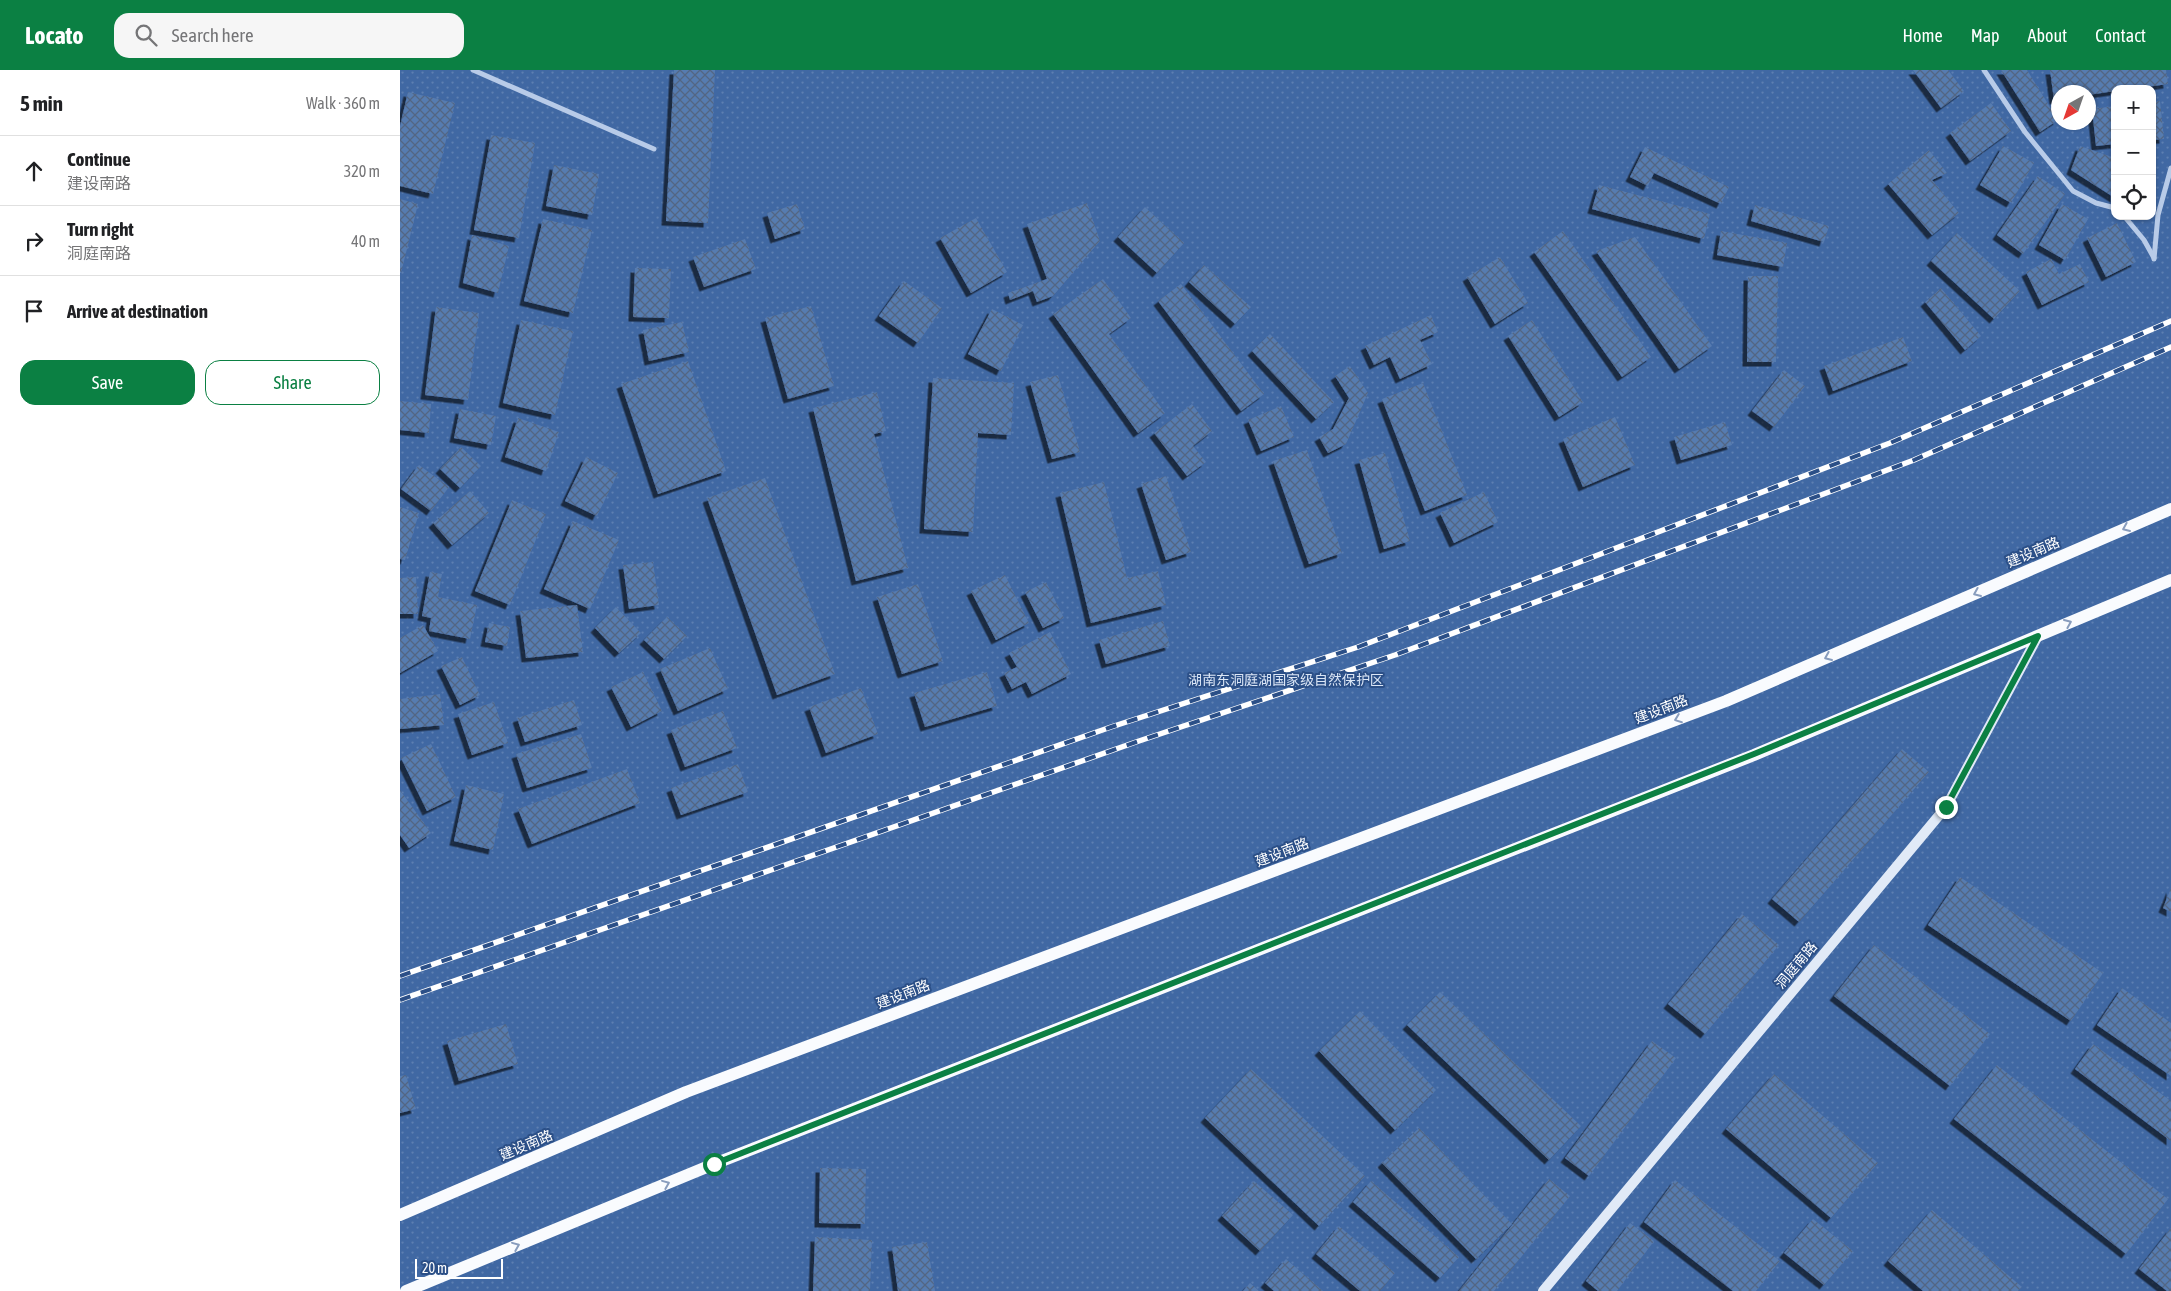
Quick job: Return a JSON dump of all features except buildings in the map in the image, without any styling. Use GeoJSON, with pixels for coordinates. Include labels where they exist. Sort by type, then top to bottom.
{"type":"FeatureCollection","features":[{"type":"Feature","properties":{"kind":"main road","name":"建设南路"},"geometry":{"type":"LineString","coordinates":[[400,1216],[686,1092],[1726,701],[2171,509]]}},
{"type":"Feature","properties":{"kind":"main road"},"geometry":{"type":"LineString","coordinates":[[406,1291],[714,1164],[1754,754],[2171,580]]}},
{"type":"Feature","properties":{"kind":"main road","name":"洞庭南路"},"geometry":{"type":"LineString","coordinates":[[1544,1291],[1946,807],[2038,636]]}},
{"type":"Feature","properties":{"kind":"street"},"geometry":{"type":"LineString","coordinates":[[473,70],[654,149]]}},
{"type":"Feature","properties":{"kind":"street"},"geometry":{"type":"LineString","coordinates":[[1984,70],[2025,132],[2073,191],[2096,203],[2111,207]]}},
{"type":"Feature","properties":{"kind":"street"},"geometry":{"type":"LineString","coordinates":[[2127,220],[2144,240],[2154,259],[2158,215],[2171,168]]}},
{"type":"Feature","properties":{"kind":"green space","name":"湖南东洞庭湖国家级自然保护区"},"geometry":{"type":"Polygon","coordinates":[[[400,70],[2171,70],[2171,1291],[400,1291],[400,70]]]}},
{"type":"Feature","properties":{"kind":"railway"},"geometry":{"type":"LineString","coordinates":[[400,976],[1111,727],[1358,647],[1890,443],[2171,321]]}},
{"type":"Feature","properties":{"kind":"railway"},"geometry":{"type":"LineString","coordinates":[[400,1000],[1136,742],[1395,655],[1914,460],[2171,347]]}},
{"type":"Feature","properties":{"kind":"route"},"geometry":{"type":"LineString","coordinates":[[714,1164],[1754,754],[2038,636],[1946,807]]}}]}
